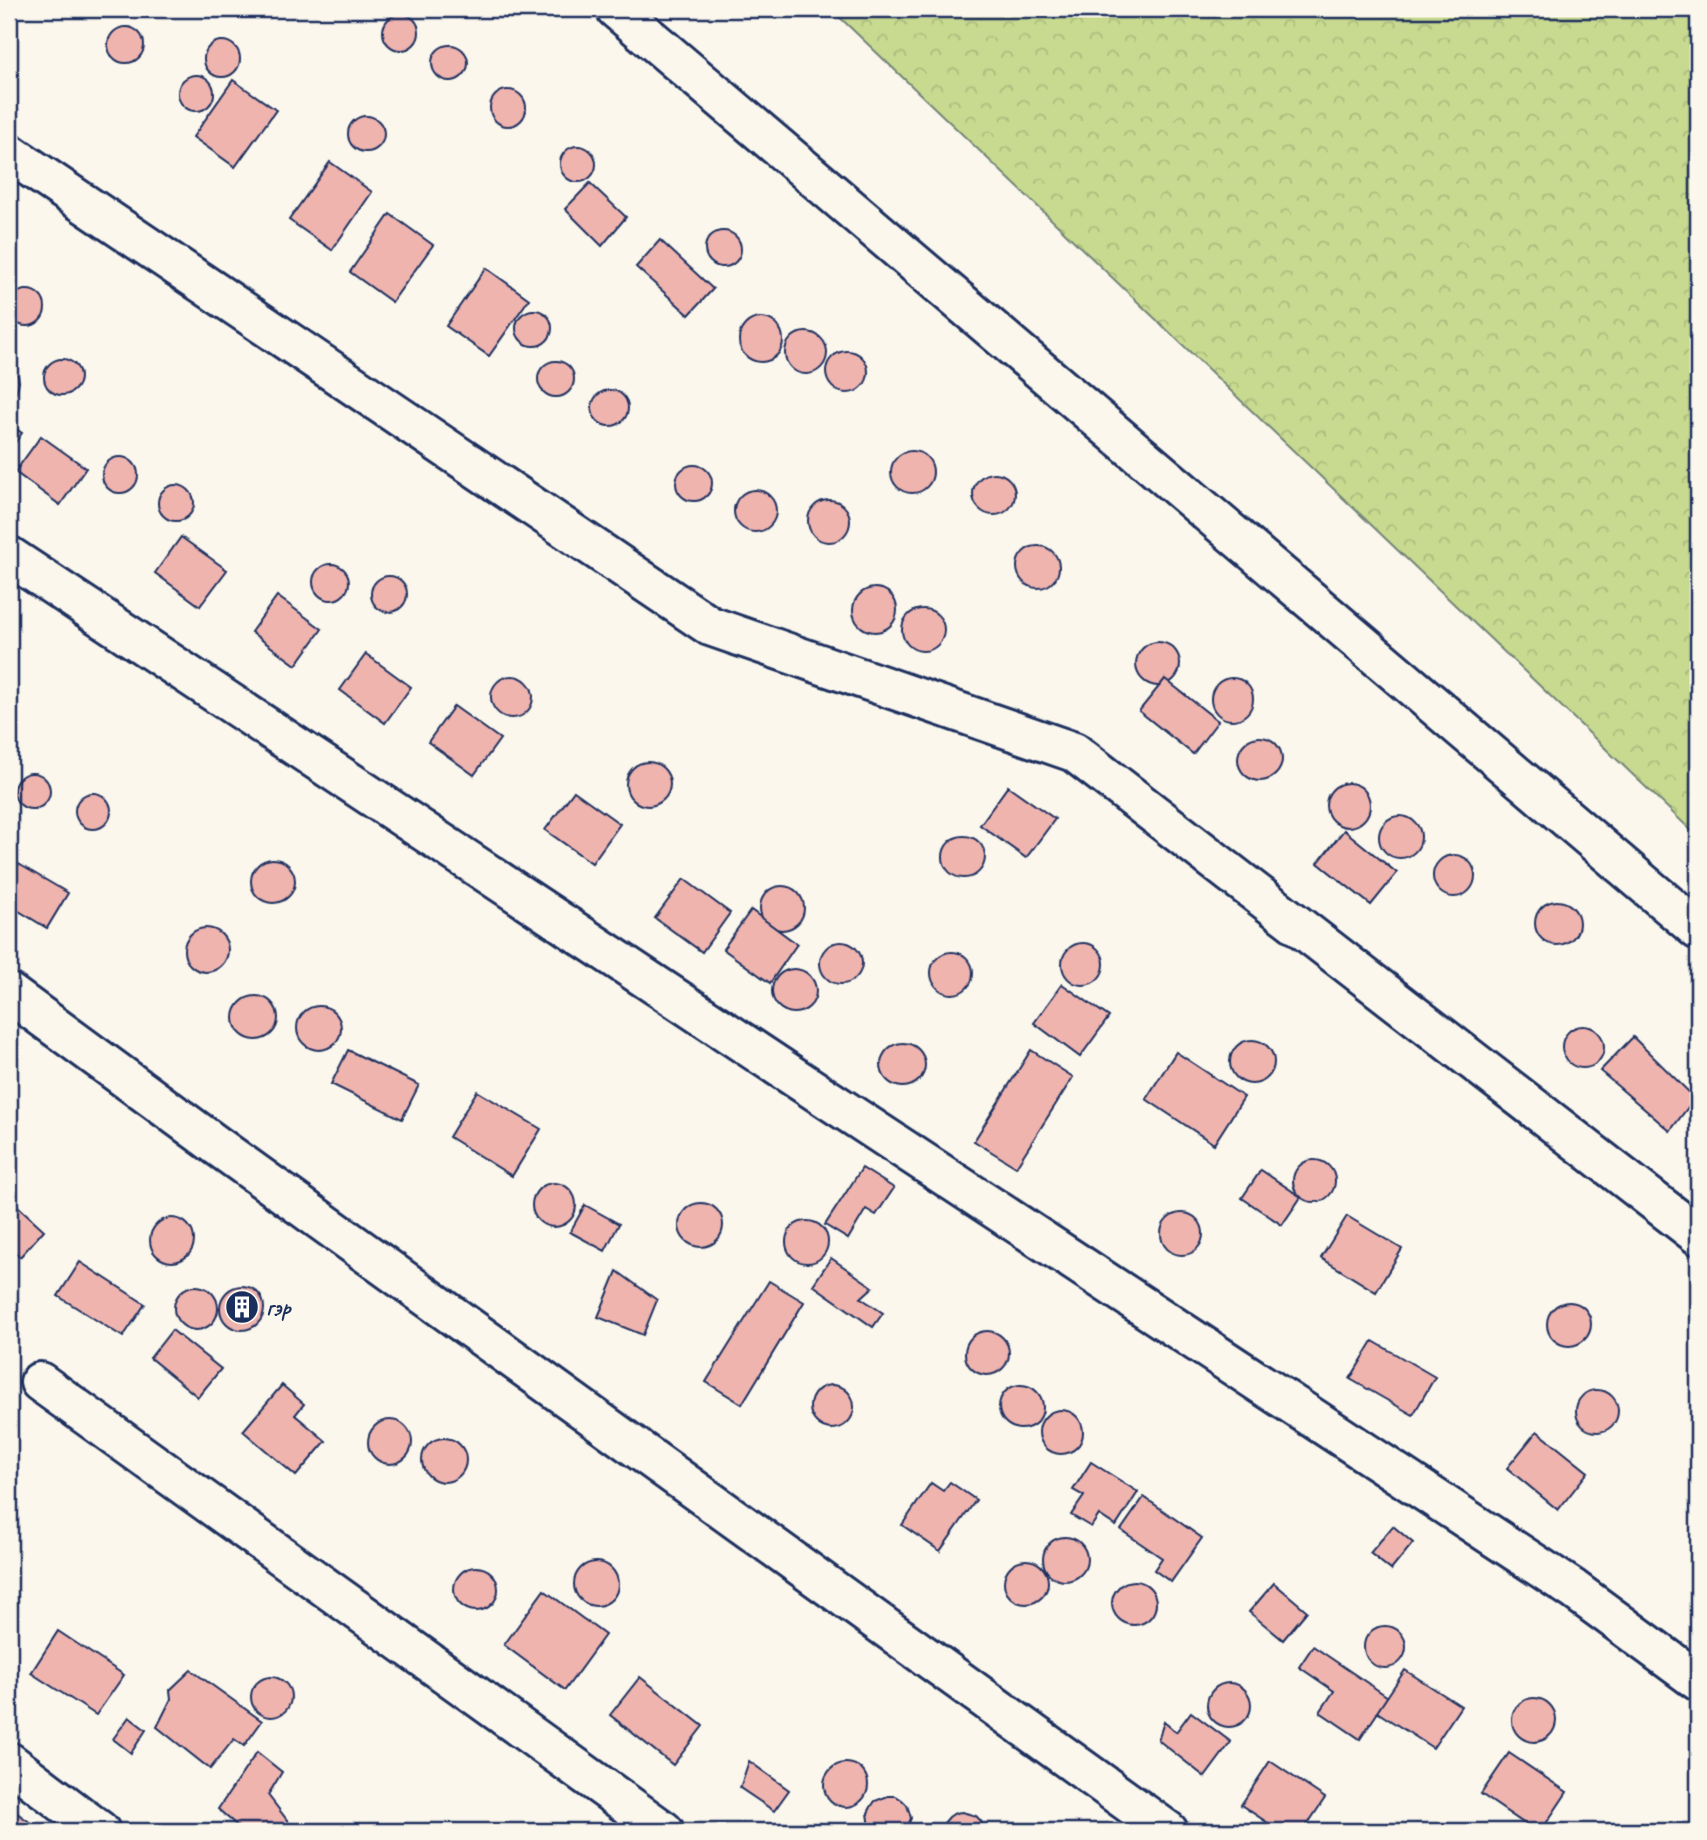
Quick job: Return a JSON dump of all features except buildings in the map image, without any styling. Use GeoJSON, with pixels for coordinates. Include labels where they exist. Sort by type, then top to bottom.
{"type":"FeatureCollection","features":[{"type":"Feature","properties":{"kind":"street"},"geometry":{"type":"LineString","coordinates":[[616,9],[1698,930]]}},
{"type":"Feature","properties":{"kind":"street"},"geometry":{"type":"LineString","coordinates":[[9,153],[710,626],[1074,752],[1698,1235]]}},
{"type":"Feature","properties":{"kind":"street"},"geometry":{"type":"LineString","coordinates":[[9,556],[791,1075],[1562,1581],[1698,1681]]}},
{"type":"Feature","properties":{"kind":"street"},"geometry":{"type":"LineString","coordinates":[[9,993],[1168,1831]]}},
{"type":"Feature","properties":{"kind":"street"},"geometry":{"type":"LineString","coordinates":[[40,1382],[664,1831]]}},
{"type":"Feature","properties":{"kind":"street"},"geometry":{"type":"LineString","coordinates":[[9,1762],[100,1831]]}},
{"type":"Feature","properties":{"kind":"green space"},"geometry":{"type":"Polygon","coordinates":[[[831,9],[1698,9],[1698,837],[831,9]]]}},
{"type":"Feature","properties":{"kind":"place","name":"гэр"},"geometry":{"type":"Point","coordinates":[242,1307]}}]}
